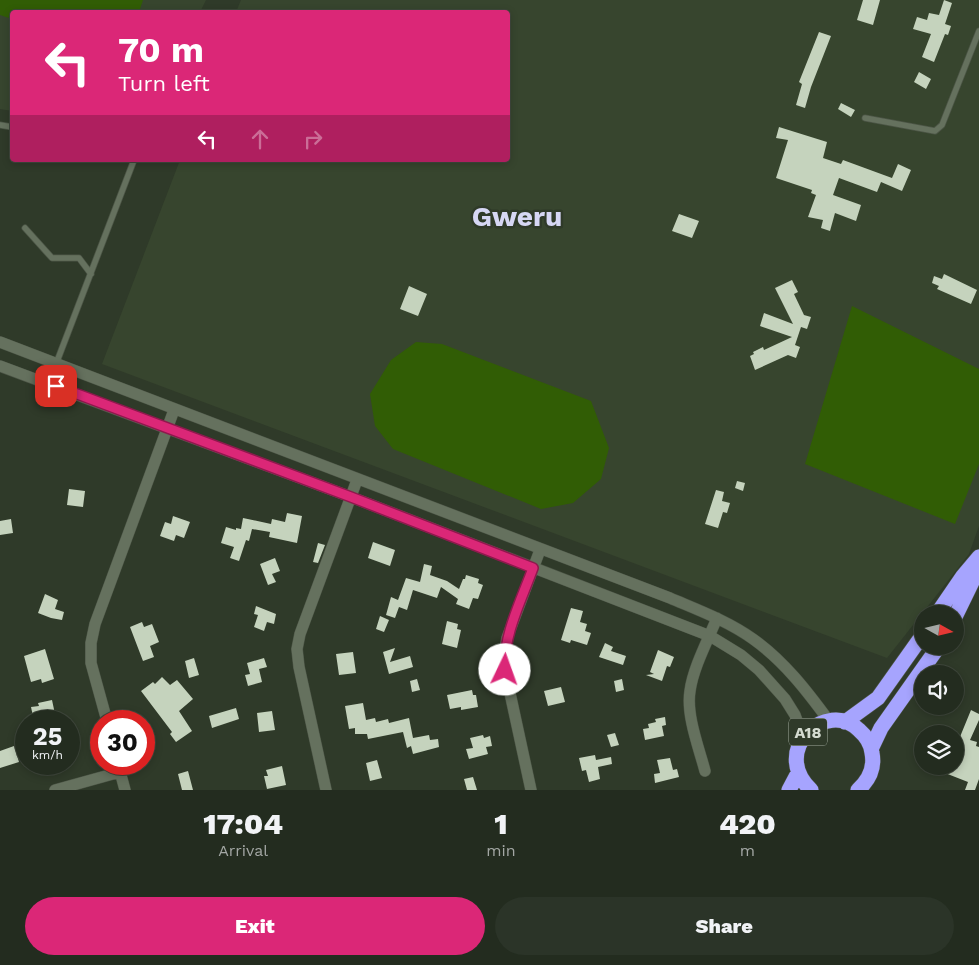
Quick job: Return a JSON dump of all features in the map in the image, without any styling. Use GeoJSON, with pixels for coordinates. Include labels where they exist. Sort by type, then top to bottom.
{"type":"FeatureCollection","features":[{"type":"Feature","properties":{"kind":"highway"},"geometry":{"type":"LineString","coordinates":[[961,605],[979,559]]}},
{"type":"Feature","properties":{"kind":"highway"},"geometry":{"type":"LineString","coordinates":[[946,605],[972,580]]}},
{"type":"Feature","properties":{"kind":"highway","name":"A18"},"geometry":{"type":"LineString","coordinates":[[845,722],[878,698],[914,647]]}},
{"type":"Feature","properties":{"kind":"highway"},"geometry":{"type":"LineString","coordinates":[[863,788],[871,773],[872,747],[881,728],[933,655]]}},
{"type":"Feature","properties":{"kind":"highway","name":"A18"},"geometry":{"type":"LineString","coordinates":[[789,790],[798,773],[796,761],[798,748],[803,738],[814,727],[829,721],[845,722],[857,727],[866,736],[872,747]]}},
{"type":"Feature","properties":{"kind":"highway"},"geometry":{"type":"LineString","coordinates":[[798,773],[811,790]]}},
{"type":"Feature","properties":{"kind":"street"},"geometry":{"type":"LineString","coordinates":[[0,342],[540,550],[670,598],[717,618],[753,638],[780,661],[806,690],[829,721]]}},
{"type":"Feature","properties":{"kind":"street"},"geometry":{"type":"LineString","coordinates":[[0,366],[351,497],[710,636],[741,655],[759,670],[785,699],[795,715],[803,738]]}},
{"type":"Feature","properties":{"kind":"street"},"geometry":{"type":"LineString","coordinates":[[104,710],[92,663],[91,643],[95,624],[166,427],[174,410]]}},
{"type":"Feature","properties":{"kind":"street"},"geometry":{"type":"LineString","coordinates":[[326,790],[298,667],[297,649],[300,634],[357,480]]}},
{"type":"Feature","properties":{"kind":"street"},"geometry":{"type":"LineString","coordinates":[[531,790],[505,670],[504,654],[507,638],[540,550]]}},
{"type":"Feature","properties":{"kind":"street"},"geometry":{"type":"LineString","coordinates":[[705,771],[689,705],[689,693],[717,618]]}},
{"type":"Feature","properties":{"kind":"street"},"geometry":{"type":"LineString","coordinates":[[55,790],[99,775]]}},
{"type":"Feature","properties":{"kind":"street"},"geometry":{"type":"LineString","coordinates":[[121,775],[125,790]]}},
{"type":"Feature","properties":{"kind":"lane"},"geometry":{"type":"LineString","coordinates":[[865,118],[935,131],[942,125],[979,31]]}},
{"type":"Feature","properties":{"kind":"lane"},"geometry":{"type":"LineString","coordinates":[[56,364],[133,162]]}},
{"type":"Feature","properties":{"kind":"lane"},"geometry":{"type":"LineString","coordinates":[[25,228],[52,258],[78,258],[91,274]]}},
{"type":"Feature","properties":{"kind":"shaded area"},"geometry":{"type":"Polygon","coordinates":[[[0,0],[206,0],[201,10],[10,10],[10,111],[0,109],[0,0]]]}},
{"type":"Feature","properties":{"kind":"shaded area"},"geometry":{"type":"Polygon","coordinates":[[[241,0],[979,0],[979,526],[969,554],[929,605],[914,605],[914,624],[887,658],[102,364],[179,162],[510,162],[510,10],[237,10],[241,0]]]}},
{"type":"Feature","properties":{"kind":"green space"},"geometry":{"type":"Polygon","coordinates":[[[0,0],[143,0],[140,10],[10,10],[10,18],[0,15],[0,0]]]}},
{"type":"Feature","properties":{"kind":"green space"},"geometry":{"type":"Polygon","coordinates":[[[852,306],[979,369],[979,464],[955,524],[805,464],[852,306]]]}},
{"type":"Feature","properties":{"kind":"green space"},"geometry":{"type":"Polygon","coordinates":[[[416,342],[442,344],[591,401],[609,448],[601,479],[573,503],[541,509],[393,449],[375,426],[370,394],[391,360],[416,342]]]}},
{"type":"Feature","properties":{"kind":"building"},"geometry":{"type":"Polygon","coordinates":[[[863,0],[880,0],[873,25],[857,20],[863,0]]]}},
{"type":"Feature","properties":{"kind":"building"},"geometry":{"type":"Polygon","coordinates":[[[944,0],[952,3],[945,24],[951,26],[948,35],[945,34],[934,62],[922,57],[931,34],[913,29],[917,17],[927,20],[929,13],[939,15],[944,0]]]}},
{"type":"Feature","properties":{"kind":"building"},"geometry":{"type":"Polygon","coordinates":[[[819,32],[831,36],[805,108],[796,105],[802,84],[799,82],[819,32]]]}},
{"type":"Feature","properties":{"kind":"building"},"geometry":{"type":"Polygon","coordinates":[[[919,72],[931,79],[926,89],[914,82],[919,72]]]}},
{"type":"Feature","properties":{"kind":"building"},"geometry":{"type":"Polygon","coordinates":[[[841,103],[855,110],[851,117],[838,109],[841,103]]]}},
{"type":"Feature","properties":{"kind":"building"},"geometry":{"type":"Polygon","coordinates":[[[779,127],[827,142],[823,158],[841,164],[843,160],[892,178],[898,164],[911,170],[902,191],[881,182],[877,192],[839,178],[833,195],[861,205],[856,221],[835,213],[830,231],[821,228],[823,220],[808,217],[816,195],[811,193],[812,190],[776,178],[788,140],[776,138],[779,127]]]}},
{"type":"Feature","properties":{"kind":"building"},"geometry":{"type":"Polygon","coordinates":[[[679,214],[699,221],[692,238],[672,231],[679,214]]]}},
{"type":"Feature","properties":{"kind":"building"},"geometry":{"type":"Polygon","coordinates":[[[944,274],[977,290],[971,304],[937,289],[939,286],[932,283],[934,276],[942,279],[944,274]]]}},
{"type":"Feature","properties":{"kind":"building"},"geometry":{"type":"Polygon","coordinates":[[[792,280],[798,292],[794,294],[804,315],[811,317],[807,329],[801,327],[795,345],[800,347],[796,358],[788,355],[755,370],[750,356],[754,354],[753,352],[763,347],[764,350],[792,337],[760,326],[764,313],[793,324],[775,288],[792,280]]]}},
{"type":"Feature","properties":{"kind":"building"},"geometry":{"type":"Polygon","coordinates":[[[409,286],[427,294],[418,316],[400,309],[409,286]]]}},
{"type":"Feature","properties":{"kind":"building"},"geometry":{"type":"Polygon","coordinates":[[[737,481],[745,483],[743,491],[735,488],[737,481]]]}},
{"type":"Feature","properties":{"kind":"building"},"geometry":{"type":"Polygon","coordinates":[[[69,489],[85,491],[83,507],[67,505],[69,489]]]}},
{"type":"Feature","properties":{"kind":"building"},"geometry":{"type":"Polygon","coordinates":[[[716,490],[724,492],[722,501],[730,503],[727,513],[723,512],[718,528],[705,524],[716,490]]]}},
{"type":"Feature","properties":{"kind":"building"},"geometry":{"type":"Polygon","coordinates":[[[287,513],[302,516],[297,543],[269,537],[270,532],[252,529],[249,541],[246,540],[239,561],[230,558],[234,547],[221,543],[226,527],[236,530],[236,528],[241,529],[243,518],[271,524],[272,519],[285,522],[287,513]]]}},
{"type":"Feature","properties":{"kind":"building"},"geometry":{"type":"Polygon","coordinates":[[[173,516],[190,522],[184,538],[176,535],[174,541],[160,536],[165,522],[171,524],[173,516]]]}},
{"type":"Feature","properties":{"kind":"building"},"geometry":{"type":"Polygon","coordinates":[[[11,519],[13,533],[0,535],[0,521],[11,519]]]}},
{"type":"Feature","properties":{"kind":"building"},"geometry":{"type":"Polygon","coordinates":[[[373,542],[395,550],[390,566],[368,558],[373,542]]]}},
{"type":"Feature","properties":{"kind":"building"},"geometry":{"type":"Polygon","coordinates":[[[318,543],[325,545],[318,563],[313,562],[318,543]]]}},
{"type":"Feature","properties":{"kind":"building"},"geometry":{"type":"Polygon","coordinates":[[[275,558],[280,571],[272,574],[276,582],[268,585],[260,564],[275,558]]]}},
{"type":"Feature","properties":{"kind":"building"},"geometry":{"type":"Polygon","coordinates":[[[424,564],[432,566],[430,575],[447,581],[459,589],[466,575],[479,579],[478,583],[483,585],[478,599],[473,598],[469,609],[456,604],[458,599],[441,587],[437,598],[413,590],[407,610],[399,607],[395,618],[386,615],[391,597],[398,600],[406,578],[420,582],[424,564]]]}},
{"type":"Feature","properties":{"kind":"building"},"geometry":{"type":"Polygon","coordinates":[[[45,594],[58,600],[55,609],[64,612],[62,620],[38,613],[45,594]]]}},
{"type":"Feature","properties":{"kind":"building"},"geometry":{"type":"Polygon","coordinates":[[[256,606],[276,614],[274,624],[267,622],[264,631],[254,627],[258,615],[254,614],[256,606]]]}},
{"type":"Feature","properties":{"kind":"building"},"geometry":{"type":"Polygon","coordinates":[[[571,608],[583,611],[580,622],[587,624],[585,631],[591,633],[587,645],[571,640],[570,643],[561,640],[571,608]]]}},
{"type":"Feature","properties":{"kind":"building"},"geometry":{"type":"Polygon","coordinates":[[[380,616],[389,620],[384,632],[376,629],[380,616]]]}},
{"type":"Feature","properties":{"kind":"building"},"geometry":{"type":"Polygon","coordinates":[[[447,621],[458,624],[457,629],[461,630],[457,648],[442,644],[447,621]]]}},
{"type":"Feature","properties":{"kind":"building"},"geometry":{"type":"Polygon","coordinates":[[[142,622],[144,627],[152,624],[159,642],[150,646],[154,657],[143,661],[130,627],[142,622]]]}},
{"type":"Feature","properties":{"kind":"building"},"geometry":{"type":"Polygon","coordinates":[[[605,643],[613,647],[611,651],[626,656],[623,665],[599,657],[605,643]]]}},
{"type":"Feature","properties":{"kind":"building"},"geometry":{"type":"Polygon","coordinates":[[[395,648],[390,662],[410,656],[413,667],[389,674],[383,652],[395,648]]]}},
{"type":"Feature","properties":{"kind":"building"},"geometry":{"type":"Polygon","coordinates":[[[45,649],[54,679],[42,683],[41,679],[31,682],[24,656],[45,649]]]}},
{"type":"Feature","properties":{"kind":"building"},"geometry":{"type":"Polygon","coordinates":[[[658,650],[674,657],[670,667],[667,666],[662,681],[646,675],[654,674],[650,672],[658,650]]]}},
{"type":"Feature","properties":{"kind":"building"},"geometry":{"type":"Polygon","coordinates":[[[353,652],[356,673],[339,675],[336,654],[353,652]]]}},
{"type":"Feature","properties":{"kind":"building"},"geometry":{"type":"Polygon","coordinates":[[[194,658],[199,675],[189,678],[185,661],[194,658]]]}},
{"type":"Feature","properties":{"kind":"building"},"geometry":{"type":"Polygon","coordinates":[[[264,658],[267,667],[259,669],[262,682],[248,686],[245,675],[250,674],[247,663],[264,658]]]}},
{"type":"Feature","properties":{"kind":"building"},"geometry":{"type":"Polygon","coordinates":[[[162,677],[170,685],[177,680],[193,699],[179,711],[192,731],[176,742],[170,734],[172,732],[141,691],[153,682],[155,684],[162,677]]]}},
{"type":"Feature","properties":{"kind":"building"},"geometry":{"type":"Polygon","coordinates":[[[417,679],[420,690],[412,692],[410,681],[417,679]]]}},
{"type":"Feature","properties":{"kind":"building"},"geometry":{"type":"Polygon","coordinates":[[[622,679],[624,690],[616,692],[614,681],[622,679]]]}},
{"type":"Feature","properties":{"kind":"building"},"geometry":{"type":"Polygon","coordinates":[[[561,687],[565,702],[548,706],[544,691],[561,687]]]}},
{"type":"Feature","properties":{"kind":"building"},"geometry":{"type":"Polygon","coordinates":[[[472,690],[473,695],[476,695],[478,707],[461,710],[461,707],[450,709],[447,695],[472,690]]]}},
{"type":"Feature","properties":{"kind":"building"},"geometry":{"type":"Polygon","coordinates":[[[52,700],[54,710],[32,710],[31,707],[39,706],[38,703],[52,700]]]}},
{"type":"Feature","properties":{"kind":"building"},"geometry":{"type":"Polygon","coordinates":[[[363,703],[366,720],[375,718],[376,722],[388,719],[389,723],[409,718],[413,738],[429,735],[430,740],[438,739],[439,747],[413,754],[411,746],[407,748],[403,732],[368,739],[367,734],[355,734],[355,728],[349,729],[345,706],[363,703]]]}},
{"type":"Feature","properties":{"kind":"building"},"geometry":{"type":"Polygon","coordinates":[[[236,708],[239,719],[212,728],[209,716],[236,708]]]}},
{"type":"Feature","properties":{"kind":"building"},"geometry":{"type":"Polygon","coordinates":[[[971,710],[979,714],[979,720],[970,740],[977,742],[976,746],[979,747],[979,779],[975,790],[965,790],[968,782],[950,775],[964,775],[964,727],[971,710]]]}},
{"type":"Feature","properties":{"kind":"building"},"geometry":{"type":"Polygon","coordinates":[[[272,711],[275,730],[259,732],[257,713],[272,711]]]}},
{"type":"Feature","properties":{"kind":"building"},"geometry":{"type":"Polygon","coordinates":[[[665,717],[666,725],[662,726],[664,736],[645,740],[643,729],[649,728],[648,724],[656,722],[655,719],[665,717]]]}},
{"type":"Feature","properties":{"kind":"building"},"geometry":{"type":"Polygon","coordinates":[[[615,733],[619,745],[611,747],[607,735],[615,733]]]}},
{"type":"Feature","properties":{"kind":"building"},"geometry":{"type":"Polygon","coordinates":[[[483,735],[484,738],[490,736],[492,746],[486,747],[488,754],[469,759],[466,749],[473,748],[470,738],[483,735]]]}},
{"type":"Feature","properties":{"kind":"building"},"geometry":{"type":"Polygon","coordinates":[[[14,746],[15,763],[0,768],[0,751],[14,746]]]}},
{"type":"Feature","properties":{"kind":"building"},"geometry":{"type":"Polygon","coordinates":[[[595,755],[596,760],[611,757],[612,764],[598,767],[600,779],[589,782],[586,770],[582,771],[579,758],[595,755]]]}},
{"type":"Feature","properties":{"kind":"building"},"geometry":{"type":"Polygon","coordinates":[[[670,758],[673,770],[677,769],[679,777],[655,783],[654,774],[660,773],[657,760],[670,758]]]}},
{"type":"Feature","properties":{"kind":"building"},"geometry":{"type":"Polygon","coordinates":[[[377,760],[382,778],[370,781],[366,763],[377,760]]]}},
{"type":"Feature","properties":{"kind":"building"},"geometry":{"type":"Polygon","coordinates":[[[282,766],[286,785],[267,789],[264,776],[268,776],[266,770],[282,766]]]}},
{"type":"Feature","properties":{"kind":"building"},"geometry":{"type":"Polygon","coordinates":[[[188,771],[193,790],[182,790],[178,774],[188,771]]]}},
{"type":"Feature","properties":{"kind":"building"},"geometry":{"type":"Polygon","coordinates":[[[473,777],[477,790],[467,790],[464,779],[473,777]]]}},
{"type":"Feature","properties":{"kind":"district","name":"Gweru"},"geometry":{"type":"Point","coordinates":[517,216]}},
{"type":"Feature","properties":{"kind":"route"},"geometry":{"type":"LineString","coordinates":[[56,386],[533,568],[507,638],[504,654],[505,670]]}}]}
